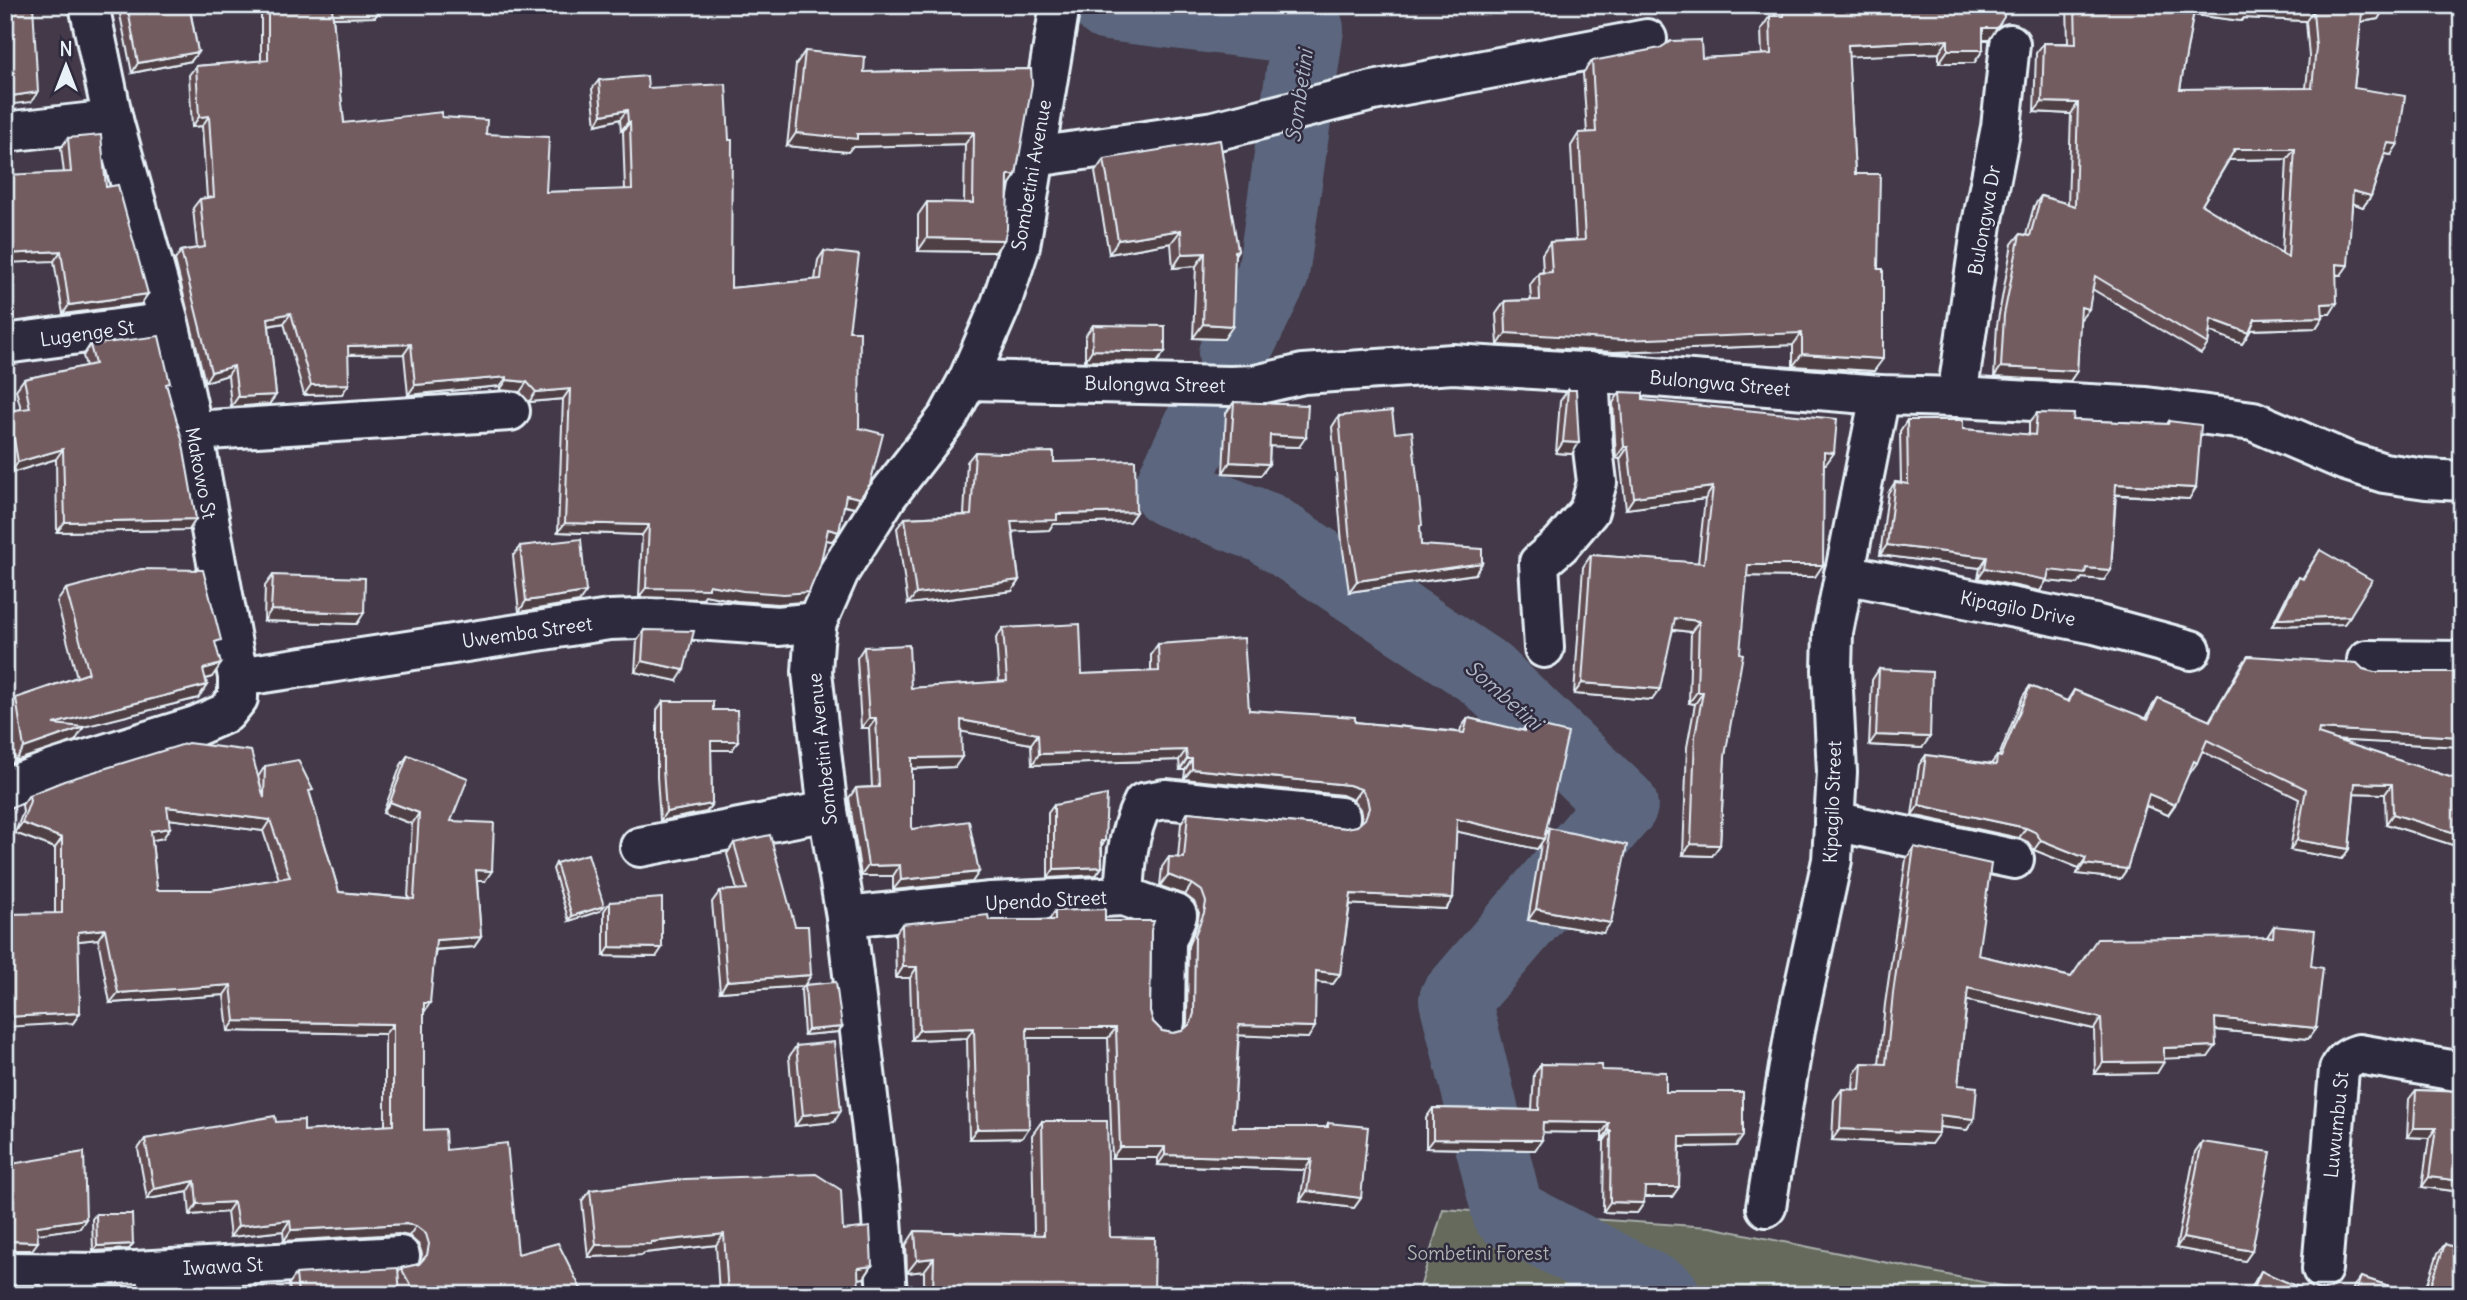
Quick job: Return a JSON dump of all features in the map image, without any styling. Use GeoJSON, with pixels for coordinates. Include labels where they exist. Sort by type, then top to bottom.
{"type":"FeatureCollection","features":[{"type":"Feature","properties":{"kind":"street","name":"Makowo St"},"geometry":{"type":"LineString","coordinates":[[5,788],[50,771],[196,726],[226,713],[239,698],[239,677],[194,431],[169,322],[113,120],[89,5]]}},
{"type":"Feature","properties":{"kind":"street","name":"Sombetini Avenue"},"geometry":{"type":"LineString","coordinates":[[887,1295],[881,1203],[846,917],[828,811],[812,672],[817,622],[839,572],[887,496],[948,416],[968,380],[1001,304],[1020,246],[1060,5]]}},
{"type":"Feature","properties":{"kind":"street"},"geometry":{"type":"LineString","coordinates":[[1035,157],[1214,131],[1373,91],[1647,39]]}},
{"type":"Feature","properties":{"kind":"street","name":"Bulongwa Dr"},"geometry":{"type":"LineString","coordinates":[[1957,397],[1982,224],[2001,127],[2010,44]]}},
{"type":"Feature","properties":{"kind":"street"},"geometry":{"type":"LineString","coordinates":[[5,132],[113,120]]}},
{"type":"Feature","properties":{"kind":"street","name":"Lugenge St"},"geometry":{"type":"LineString","coordinates":[[5,344],[169,322]]}},
{"type":"Feature","properties":{"kind":"street","name":"Bulongwa Street"},"geometry":{"type":"LineString","coordinates":[[968,380],[1230,386],[1256,384],[1303,374],[1452,365],[1880,395],[2147,407],[2253,421],[2346,461],[2384,473],[2462,481]]}},
{"type":"Feature","properties":{"kind":"street"},"geometry":{"type":"LineString","coordinates":[[1545,648],[1539,564],[1590,511],[1597,482],[1590,373]]}},
{"type":"Feature","properties":{"kind":"street","name":"Kipagilo Street"},"geometry":{"type":"LineString","coordinates":[[1766,1207],[1795,1030],[1832,860],[1837,772],[1833,645],[1844,574],[1880,395]]}},
{"type":"Feature","properties":{"kind":"street"},"geometry":{"type":"LineString","coordinates":[[194,431],[510,411]]}},
{"type":"Feature","properties":{"kind":"street","name":"Kipagilo Drive"},"geometry":{"type":"LineString","coordinates":[[1844,574],[2095,624],[2191,650]]}},
{"type":"Feature","properties":{"kind":"street","name":"Uwemba Street"},"geometry":{"type":"LineString","coordinates":[[239,677],[609,620],[669,618],[778,626],[817,622]]}},
{"type":"Feature","properties":{"kind":"street"},"geometry":{"type":"LineString","coordinates":[[2367,660],[2462,661]]}},
{"type":"Feature","properties":{"kind":"street"},"geometry":{"type":"LineString","coordinates":[[1124,896],[1127,845],[1143,803],[1165,799],[1340,817]]}},
{"type":"Feature","properties":{"kind":"street"},"geometry":{"type":"LineString","coordinates":[[640,847],[828,811]]}},
{"type":"Feature","properties":{"kind":"street"},"geometry":{"type":"LineString","coordinates":[[1834,821],[2014,859]]}},
{"type":"Feature","properties":{"kind":"street","name":"Upendo Street"},"geometry":{"type":"LineString","coordinates":[[846,917],[991,902],[1124,896],[1177,915],[1166,941],[1165,1022]]}},
{"type":"Feature","properties":{"kind":"street","name":"Luwumbu St"},"geometry":{"type":"LineString","coordinates":[[2322,1269],[2339,1070],[2342,1064],[2348,1057],[2359,1054],[2462,1072]]}},
{"type":"Feature","properties":{"kind":"street","name":"Iwawa St"},"geometry":{"type":"LineString","coordinates":[[5,1272],[101,1284],[400,1256]]}},
{"type":"Feature","properties":{"kind":"green space","name":"Sombetini Forest"},"geometry":{"type":"Polygon","coordinates":[[[1443,1209],[1710,1227],[2047,1295],[1418,1295],[1443,1209]]]}},
{"type":"Feature","properties":{"kind":"building"},"geometry":{"type":"Polygon","coordinates":[[[5,5],[33,5],[38,92],[5,97],[5,5]]]}},
{"type":"Feature","properties":{"kind":"building"},"geometry":{"type":"Polygon","coordinates":[[[127,5],[189,5],[198,52],[138,63],[127,5]]]}},
{"type":"Feature","properties":{"kind":"building"},"geometry":{"type":"Polygon","coordinates":[[[268,5],[381,5],[381,8],[332,8],[344,123],[442,112],[442,117],[487,120],[486,134],[549,137],[546,192],[632,189],[630,122],[627,110],[602,115],[599,80],[647,76],[648,88],[726,84],[729,140],[732,140],[731,288],[821,279],[824,251],[859,255],[849,331],[860,331],[859,428],[883,434],[870,484],[860,498],[846,495],[839,532],[828,529],[820,566],[809,592],[784,594],[709,585],[709,589],[646,588],[649,525],[565,523],[570,389],[536,392],[527,382],[507,380],[507,377],[415,385],[411,344],[348,346],[349,384],[311,385],[291,313],[268,318],[276,395],[238,397],[234,366],[211,372],[181,251],[205,247],[200,199],[214,197],[209,116],[199,117],[196,66],[268,60],[268,5]]]}},
{"type":"Feature","properties":{"kind":"building"},"geometry":{"type":"Polygon","coordinates":[[[1784,5],[2004,5],[2004,17],[1997,28],[1983,28],[1983,50],[1948,50],[1948,40],[1848,45],[1855,174],[1880,174],[1878,269],[1883,269],[1883,359],[1802,354],[1802,333],[1623,340],[1506,333],[1505,301],[1540,300],[1539,273],[1552,272],[1550,242],[1585,240],[1579,133],[1596,132],[1592,61],[1660,48],[1671,41],[1701,40],[1702,58],[1771,54],[1770,16],[1784,16],[1784,5]]]}},
{"type":"Feature","properties":{"kind":"building"},"geometry":{"type":"Polygon","coordinates":[[[2075,5],[2195,5],[2180,89],[2312,88],[2316,47],[2313,11],[2249,7],[2248,11],[2207,5],[2385,5],[2385,8],[2362,13],[2354,88],[2405,96],[2398,144],[2388,143],[2371,196],[2353,191],[2348,265],[2336,264],[2337,303],[2322,304],[2323,317],[2255,319],[2249,333],[2211,319],[2208,344],[2095,276],[2089,309],[2081,307],[2077,371],[2001,367],[2004,315],[2020,234],[2030,236],[2041,196],[2075,206],[2078,103],[2042,102],[2044,43],[2076,44],[2075,5]],[[2235,149],[2202,205],[2288,257],[2295,149],[2235,149]]]}},
{"type":"Feature","properties":{"kind":"building"},"geometry":{"type":"Polygon","coordinates":[[[805,51],[865,57],[864,72],[1031,69],[1032,84],[1016,175],[1008,175],[1007,229],[1004,240],[927,238],[927,202],[973,203],[974,132],[857,134],[857,139],[796,133],[805,51]]]}},
{"type":"Feature","properties":{"kind":"building"},"geometry":{"type":"Polygon","coordinates":[[[101,135],[106,187],[118,185],[148,294],[69,305],[61,251],[5,254],[5,175],[71,172],[68,138],[101,135]]]}},
{"type":"Feature","properties":{"kind":"building"},"geometry":{"type":"Polygon","coordinates":[[[1220,140],[1238,250],[1235,251],[1233,326],[1203,324],[1205,253],[1182,254],[1181,230],[1118,240],[1104,159],[1220,140]]]}},
{"type":"Feature","properties":{"kind":"building"},"geometry":{"type":"Polygon","coordinates":[[[1093,325],[1165,326],[1165,352],[1092,350],[1093,325]]]}},
{"type":"Feature","properties":{"kind":"building"},"geometry":{"type":"Polygon","coordinates":[[[159,336],[170,383],[166,384],[182,439],[196,519],[65,522],[63,449],[18,462],[9,411],[30,408],[24,379],[95,364],[90,345],[159,336]]]}},
{"type":"Feature","properties":{"kind":"building"},"geometry":{"type":"Polygon","coordinates":[[[1568,390],[1576,390],[1579,443],[1563,442],[1568,390]]]}},
{"type":"Feature","properties":{"kind":"building"},"geometry":{"type":"Polygon","coordinates":[[[1620,392],[1643,393],[1643,400],[1837,419],[1834,453],[1824,452],[1823,565],[1748,565],[1740,653],[1743,654],[1725,756],[1720,845],[1691,844],[1695,736],[1703,692],[1697,692],[1699,621],[1675,618],[1660,689],[1582,683],[1591,555],[1704,563],[1713,487],[1634,497],[1628,447],[1624,447],[1620,392]]]}},
{"type":"Feature","properties":{"kind":"building"},"geometry":{"type":"Polygon","coordinates":[[[1234,402],[1308,405],[1306,437],[1270,435],[1269,464],[1230,462],[1234,402]]]}},
{"type":"Feature","properties":{"kind":"building"},"geometry":{"type":"Polygon","coordinates":[[[1392,411],[1395,433],[1412,431],[1422,525],[1421,545],[1482,549],[1482,563],[1357,581],[1349,532],[1339,416],[1392,411]]]}},
{"type":"Feature","properties":{"kind":"building"},"geometry":{"type":"Polygon","coordinates":[[[2037,413],[2074,414],[2073,420],[2168,424],[2169,421],[2201,425],[2196,488],[2116,484],[2111,570],[2086,568],[2085,574],[2049,570],[2047,580],[1985,568],[1987,557],[1887,545],[1895,482],[1908,484],[1907,420],[1963,420],[1963,429],[2035,435],[2037,413]]]}},
{"type":"Feature","properties":{"kind":"building"},"geometry":{"type":"Polygon","coordinates":[[[975,452],[1054,452],[1054,462],[1135,460],[1136,512],[1057,514],[1057,520],[1011,521],[1019,580],[916,594],[905,518],[971,515],[975,452]]]}},
{"type":"Feature","properties":{"kind":"building"},"geometry":{"type":"Polygon","coordinates":[[[581,539],[586,592],[526,601],[520,546],[581,539]]]}},
{"type":"Feature","properties":{"kind":"building"},"geometry":{"type":"Polygon","coordinates":[[[2320,550],[2372,580],[2350,616],[2277,619],[2299,577],[2303,579],[2320,550]]]}},
{"type":"Feature","properties":{"kind":"building"},"geometry":{"type":"Polygon","coordinates":[[[141,569],[203,570],[221,640],[215,642],[221,664],[203,669],[207,685],[53,724],[84,727],[24,748],[16,698],[89,673],[66,589],[141,569]]]}},
{"type":"Feature","properties":{"kind":"building"},"geometry":{"type":"Polygon","coordinates":[[[273,575],[365,578],[364,613],[271,610],[273,575]]]}},
{"type":"Feature","properties":{"kind":"building"},"geometry":{"type":"Polygon","coordinates":[[[1080,624],[1082,674],[1159,671],[1158,644],[1244,638],[1249,710],[1355,717],[1355,722],[1464,733],[1468,718],[1525,731],[1527,723],[1568,733],[1544,839],[1457,819],[1453,898],[1351,894],[1340,974],[1316,971],[1315,1027],[1239,1025],[1233,1127],[1328,1127],[1328,1123],[1368,1127],[1361,1198],[1307,1191],[1312,1159],[1165,1155],[1165,1147],[1120,1147],[1116,1028],[1027,1028],[1029,1128],[977,1129],[974,1028],[919,1030],[917,967],[903,967],[902,924],[988,915],[989,920],[1055,920],[1055,911],[1105,909],[1105,921],[1154,921],[1151,930],[1150,1011],[1153,1022],[1162,1031],[1182,1031],[1191,1023],[1194,1013],[1195,935],[1206,902],[1202,891],[1168,875],[1169,857],[1184,858],[1188,812],[1346,828],[1357,826],[1365,819],[1369,808],[1367,798],[1361,789],[1349,785],[1192,769],[1192,759],[1187,759],[1186,750],[1039,754],[1038,734],[961,720],[962,757],[912,758],[912,829],[969,821],[979,872],[901,880],[900,865],[868,866],[856,788],[879,787],[876,718],[869,718],[864,647],[909,645],[911,688],[1007,681],[1003,628],[1080,624]]]}},
{"type":"Feature","properties":{"kind":"building"},"geometry":{"type":"Polygon","coordinates":[[[644,630],[694,631],[684,670],[642,661],[644,630]]]}},
{"type":"Feature","properties":{"kind":"building"},"geometry":{"type":"Polygon","coordinates":[[[2248,656],[2357,663],[2363,669],[2374,672],[2462,672],[2462,737],[2319,729],[2318,734],[2462,781],[2462,835],[2393,814],[2392,784],[2355,783],[2349,849],[2297,840],[2306,789],[2207,740],[2197,763],[2194,761],[2175,805],[2149,794],[2127,869],[2084,864],[2086,858],[2041,840],[2035,832],[2026,828],[1919,805],[1926,755],[1996,765],[1997,756],[2001,757],[2030,686],[2069,702],[2074,690],[2148,719],[2158,698],[2210,721],[2248,656]]]}},
{"type":"Feature","properties":{"kind":"building"},"geometry":{"type":"Polygon","coordinates":[[[1879,669],[1932,672],[1930,737],[1876,735],[1879,669]]]}},
{"type":"Feature","properties":{"kind":"building"},"geometry":{"type":"Polygon","coordinates":[[[663,701],[713,701],[713,710],[737,710],[738,741],[711,741],[712,804],[666,812],[663,701]]]}},
{"type":"Feature","properties":{"kind":"building"},"geometry":{"type":"Polygon","coordinates":[[[188,743],[251,751],[264,798],[265,766],[298,760],[313,790],[309,791],[339,892],[414,899],[419,813],[390,802],[408,755],[468,778],[451,821],[494,823],[492,871],[476,870],[481,937],[436,940],[430,1003],[424,1003],[424,1130],[445,1129],[446,1150],[507,1143],[518,1254],[558,1243],[581,1289],[558,1295],[416,1295],[401,1268],[419,1264],[427,1255],[429,1244],[426,1234],[416,1226],[406,1224],[291,1230],[290,1220],[238,1226],[234,1202],[197,1204],[195,1181],[154,1189],[145,1139],[275,1116],[276,1122],[304,1120],[304,1131],[393,1125],[393,1024],[235,1021],[231,985],[118,993],[105,929],[78,932],[80,1013],[5,1017],[5,914],[62,913],[62,838],[22,823],[30,801],[29,795],[64,781],[188,743]],[[167,807],[170,828],[151,831],[157,890],[212,890],[290,877],[270,820],[167,807]]]}},
{"type":"Feature","properties":{"kind":"building"},"geometry":{"type":"Polygon","coordinates":[[[1107,795],[1105,841],[1101,841],[1102,867],[1054,869],[1054,805],[1107,795]]]}},
{"type":"Feature","properties":{"kind":"building"},"geometry":{"type":"Polygon","coordinates":[[[1549,828],[1627,845],[1611,923],[1536,909],[1549,828]]]}},
{"type":"Feature","properties":{"kind":"building"},"geometry":{"type":"Polygon","coordinates":[[[770,835],[795,926],[808,926],[811,975],[727,981],[720,891],[747,889],[734,843],[770,835]]]}},
{"type":"Feature","properties":{"kind":"building"},"geometry":{"type":"Polygon","coordinates":[[[1914,847],[1991,864],[1978,955],[2071,977],[2097,939],[2273,937],[2274,926],[2315,930],[2311,966],[2323,968],[2316,1028],[2215,1018],[2216,1046],[2164,1048],[2164,1062],[2103,1063],[2101,1018],[1968,988],[1958,1085],[1977,1087],[1974,1119],[1940,1115],[1939,1133],[1840,1129],[1842,1089],[1860,1090],[1862,1063],[1886,1064],[1893,993],[1914,847]]]}},
{"type":"Feature","properties":{"kind":"building"},"geometry":{"type":"Polygon","coordinates":[[[588,854],[604,906],[572,916],[556,863],[588,854]]]}},
{"type":"Feature","properties":{"kind":"building"},"geometry":{"type":"Polygon","coordinates":[[[662,898],[662,948],[610,947],[610,902],[662,898]]]}},
{"type":"Feature","properties":{"kind":"building"},"geometry":{"type":"Polygon","coordinates":[[[836,982],[842,1027],[808,1030],[805,985],[836,982]]]}},
{"type":"Feature","properties":{"kind":"building"},"geometry":{"type":"Polygon","coordinates":[[[834,1042],[841,1111],[803,1115],[796,1046],[834,1042]]]}},
{"type":"Feature","properties":{"kind":"building"},"geometry":{"type":"Polygon","coordinates":[[[1541,1064],[1602,1065],[1602,1070],[1666,1072],[1666,1092],[1743,1092],[1743,1136],[1680,1137],[1679,1187],[1645,1187],[1644,1203],[1610,1202],[1609,1123],[1543,1122],[1542,1140],[1433,1139],[1433,1108],[1539,1110],[1541,1064]]]}},
{"type":"Feature","properties":{"kind":"building"},"geometry":{"type":"Polygon","coordinates":[[[2416,1090],[2462,1092],[2462,1181],[2429,1177],[2436,1128],[2414,1128],[2416,1090]]]}},
{"type":"Feature","properties":{"kind":"building"},"geometry":{"type":"Polygon","coordinates":[[[1042,1121],[1107,1121],[1110,1237],[1155,1238],[1154,1295],[933,1293],[934,1258],[917,1260],[915,1231],[1044,1235],[1042,1121]]]}},
{"type":"Feature","properties":{"kind":"building"},"geometry":{"type":"Polygon","coordinates":[[[2202,1142],[2271,1152],[2252,1251],[2183,1238],[2202,1142]]]}},
{"type":"Feature","properties":{"kind":"building"},"geometry":{"type":"Polygon","coordinates":[[[84,1152],[86,1219],[37,1226],[38,1242],[5,1243],[5,1165],[84,1152]]]}},
{"type":"Feature","properties":{"kind":"building"},"geometry":{"type":"Polygon","coordinates":[[[816,1174],[841,1190],[843,1230],[870,1227],[872,1266],[858,1268],[859,1295],[728,1295],[724,1234],[651,1244],[596,1245],[590,1190],[685,1179],[816,1174]]]}},
{"type":"Feature","properties":{"kind":"building"},"geometry":{"type":"Polygon","coordinates":[[[96,1214],[132,1214],[133,1244],[97,1246],[96,1214]]]}},
{"type":"Feature","properties":{"kind":"building"},"geometry":{"type":"Polygon","coordinates":[[[2445,1244],[2462,1250],[2462,1295],[2428,1295],[2445,1244]]]}},
{"type":"Feature","properties":{"kind":"building"},"geometry":{"type":"Polygon","coordinates":[[[398,1268],[400,1295],[298,1295],[296,1274],[398,1268]]]}},
{"type":"Feature","properties":{"kind":"building"},"geometry":{"type":"Polygon","coordinates":[[[2261,1271],[2316,1295],[2251,1295],[2261,1271]]]}},
{"type":"Feature","properties":{"kind":"building"},"geometry":{"type":"Polygon","coordinates":[[[2361,1277],[2417,1295],[2354,1295],[2361,1277]]]}},
{"type":"Feature","properties":{"kind":"building"},"geometry":{"type":"Polygon","coordinates":[[[5,1283],[41,1285],[41,1295],[5,1295],[5,1283]]]}},
{"type":"Feature","properties":{"kind":"building"},"geometry":{"type":"Polygon","coordinates":[[[137,1283],[137,1288],[195,1284],[195,1295],[101,1295],[101,1285],[137,1283]]]}},
{"type":"Feature","properties":{"kind":"building"},"geometry":{"type":"Polygon","coordinates":[[[1398,1286],[1398,1289],[1409,1288],[1409,1295],[1353,1295],[1352,1291],[1398,1286]]]}},
{"type":"Feature","properties":{"kind":"waterway","name":"Sombetini"},"geometry":{"type":"LineString","coordinates":[[1108,5],[1308,29],[1273,274],[1234,354]]}},
{"type":"Feature","properties":{"kind":"waterway","name":"Sombetini"},"geometry":{"type":"LineString","coordinates":[[1204,417],[1169,491],[1266,528],[1486,674],[1622,805],[1455,1000],[1508,1213],[1664,1295]]}}]}
